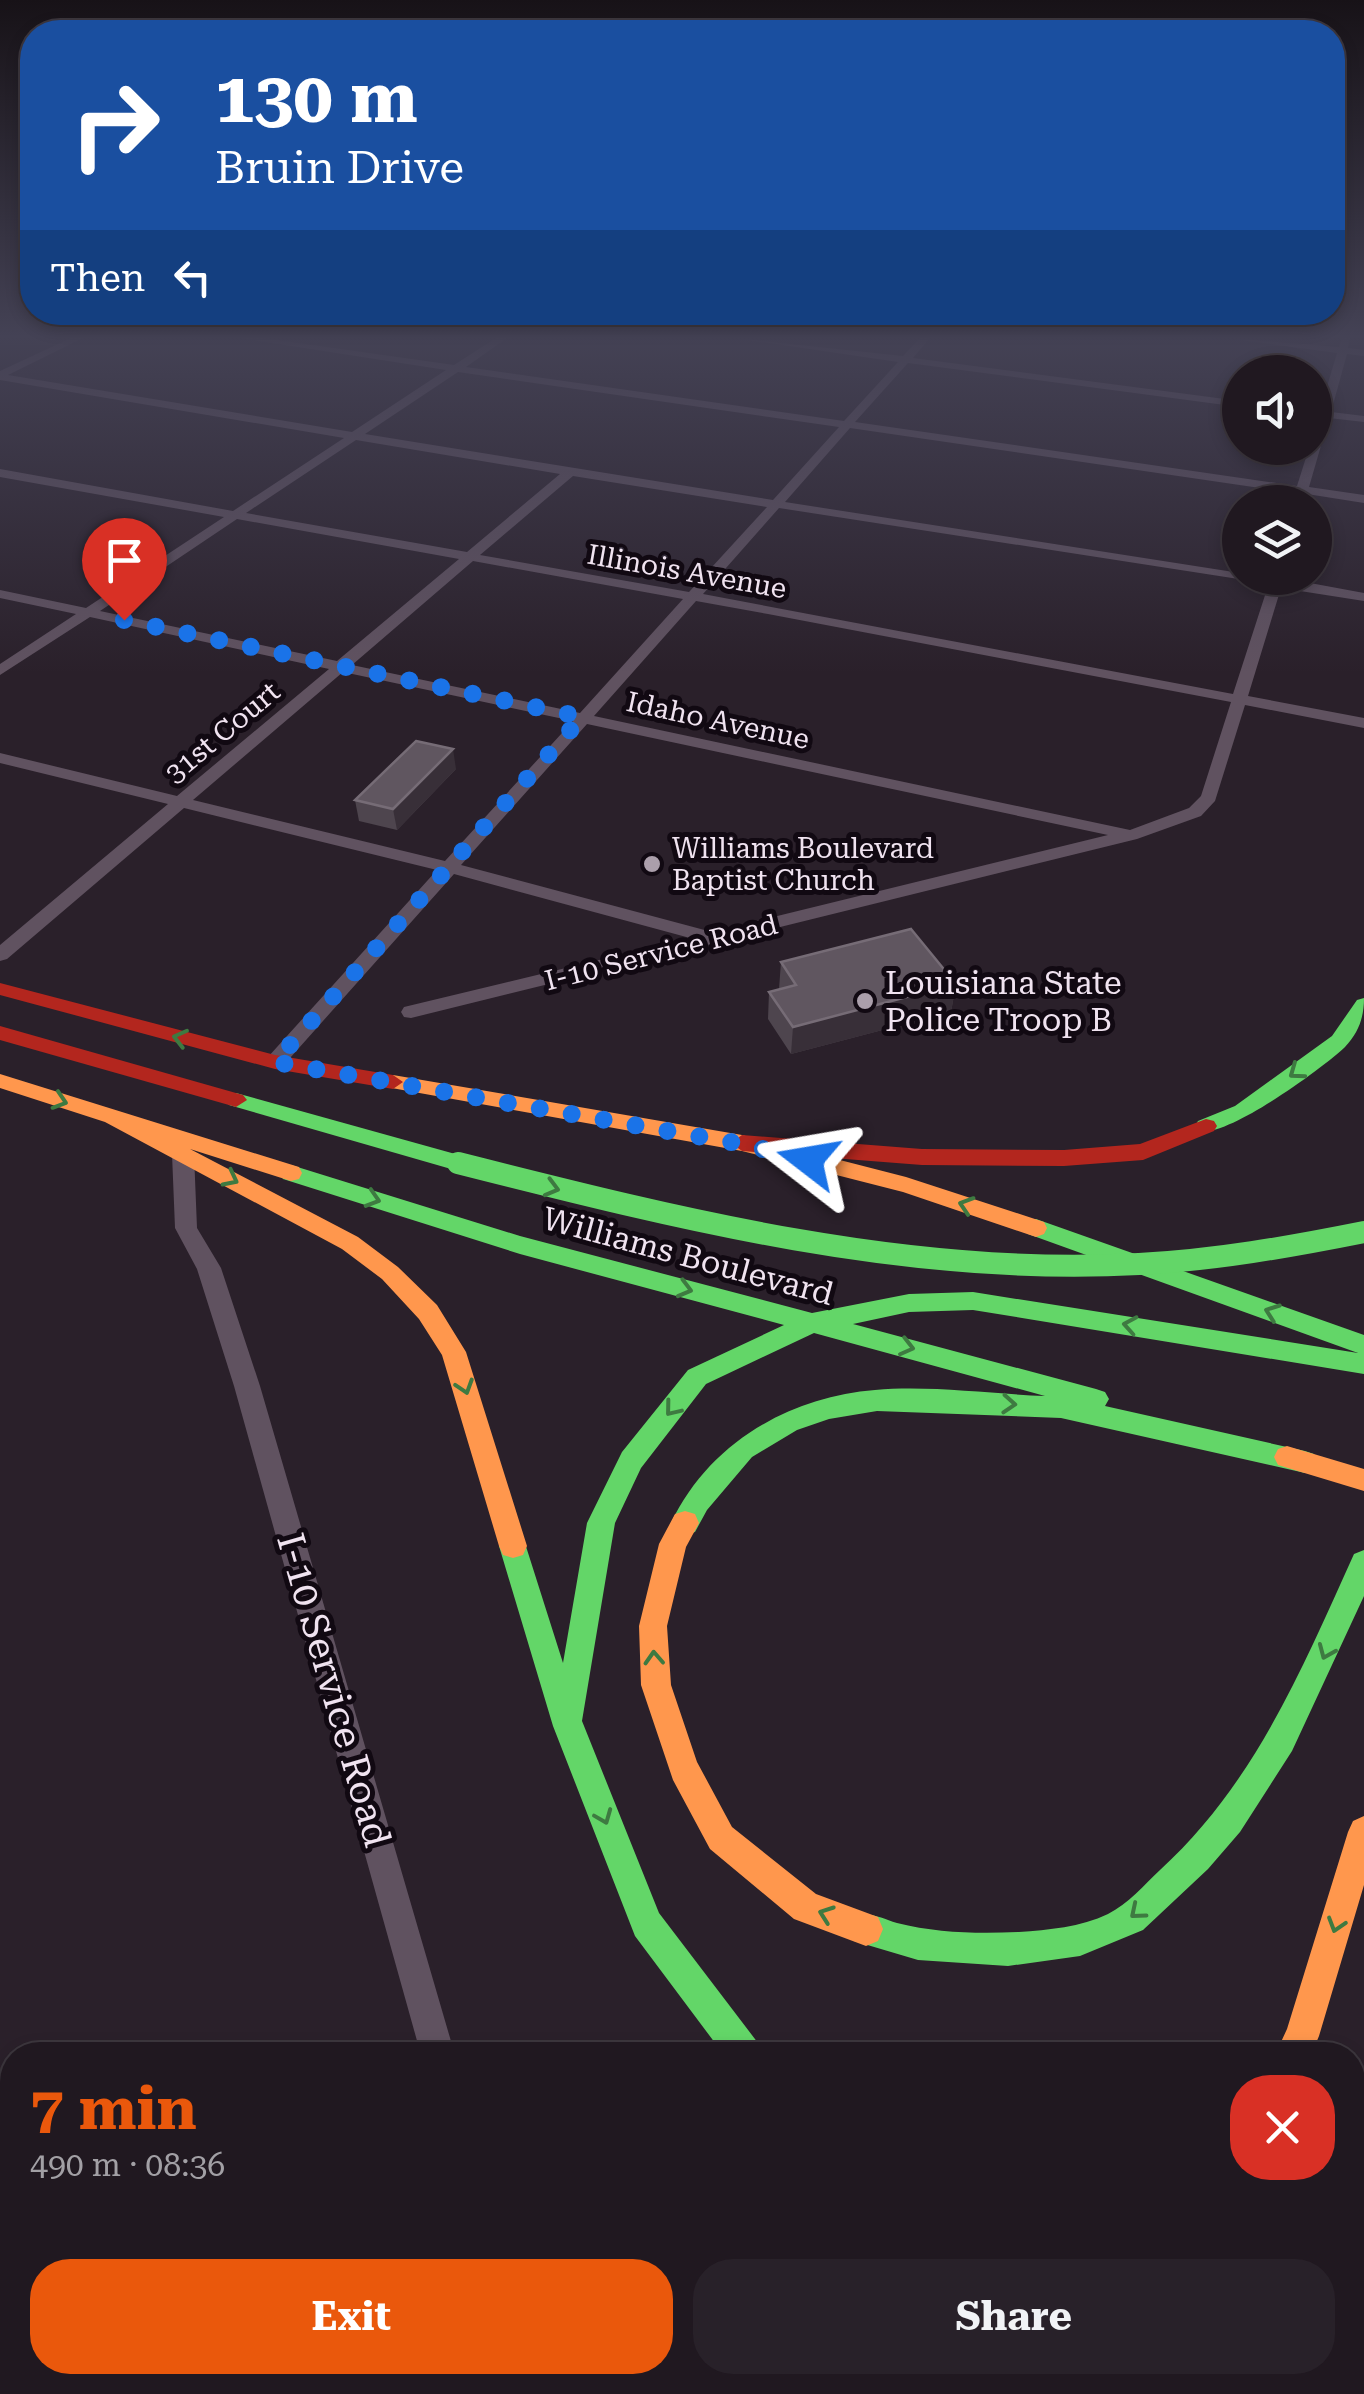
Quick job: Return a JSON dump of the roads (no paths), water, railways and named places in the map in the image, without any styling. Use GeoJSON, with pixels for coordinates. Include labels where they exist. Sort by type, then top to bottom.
{"type":"FeatureCollection","features":[{"type":"Feature","properties":{"kind":"main road"},"geometry":{"type":"LineString","coordinates":[[0,990],[275,1062],[742,1144],[920,1190],[1104,1250],[1364,1345]]}},
{"type":"Feature","properties":{"kind":"main road"},"geometry":{"type":"LineString","coordinates":[[742,1144],[922,1157],[1064,1158],[1143,1152],[1243,1111],[1339,1041],[1364,1004]]}},
{"type":"Feature","properties":{"kind":"main road"},"geometry":{"type":"LineString","coordinates":[[0,1033],[655,1214],[834,1249],[1053,1268],[1213,1260],[1364,1232]]}},
{"type":"Feature","properties":{"kind":"main road","name":"Williams Boulevard"},"geometry":{"type":"LineString","coordinates":[[0,1081],[520,1244],[1005,1372],[1364,1480]]}},
{"type":"Feature","properties":{"kind":"main road"},"geometry":{"type":"LineString","coordinates":[[113,1118],[350,1243],[390,1272],[428,1312],[454,1352],[568,1726],[647,1924],[736,2042]]}},
{"type":"Feature","properties":{"kind":"main road"},"geometry":{"type":"LineString","coordinates":[[568,1726],[600,1523],[631,1460],[697,1377],[812,1323],[909,1303],[972,1301],[1364,1364]]}},
{"type":"Feature","properties":{"kind":"main road"},"geometry":{"type":"LineString","coordinates":[[1305,1462],[1061,1407],[965,1400],[877,1400],[829,1408],[788,1422],[743,1449],[698,1502],[674,1544],[653,1626],[656,1686],[684,1768],[720,1838],[806,1907],[892,1938],[968,1951],[1034,1948],[1121,1925],[1197,1862],[1264,1775],[1319,1667],[1364,1562]]}},
{"type":"Feature","properties":{"kind":"main road"},"geometry":{"type":"LineString","coordinates":[[1299,2042],[1364,1832]]}},
{"type":"Feature","properties":{"kind":"street"},"geometry":{"type":"LineString","coordinates":[[0,672],[333,450]]}},
{"type":"Feature","properties":{"kind":"street"},"geometry":{"type":"LineString","coordinates":[[436,450],[1222,574]]}},
{"type":"Feature","properties":{"kind":"street"},"geometry":{"type":"LineString","coordinates":[[275,1062],[824,450]]}},
{"type":"Feature","properties":{"kind":"street"},"geometry":{"type":"LineString","coordinates":[[1005,450],[1230,485]]}},
{"type":"Feature","properties":{"kind":"street","name":"31st Court"},"geometry":{"type":"LineString","coordinates":[[0,954],[570,472]]}},
{"type":"Feature","properties":{"kind":"street","name":"Illinois Avenue"},"geometry":{"type":"LineString","coordinates":[[0,474],[468,560],[691,596],[1364,723]]}},
{"type":"Feature","properties":{"kind":"street"},"geometry":{"type":"LineString","coordinates":[[1332,498],[1364,499]]}},
{"type":"Feature","properties":{"kind":"street"},"geometry":{"type":"LineString","coordinates":[[1332,591],[1364,597]]}},
{"type":"Feature","properties":{"kind":"street","name":"Idaho Avenue"},"geometry":{"type":"LineString","coordinates":[[0,594],[1130,836]]}},
{"type":"Feature","properties":{"kind":"street","name":"I-10 Service Road"},"geometry":{"type":"LineString","coordinates":[[411,1012],[1130,836],[1195,812],[1209,797],[1272,595]]}},
{"type":"Feature","properties":{"kind":"street"},"geometry":{"type":"LineString","coordinates":[[0,758],[716,939]]}},
{"type":"Feature","properties":{"kind":"street","name":"I-10 Service Road"},"geometry":{"type":"LineString","coordinates":[[183,1154],[186,1228],[209,1268],[247,1386],[434,2042]]}},
{"type":"Feature","properties":{"kind":"place","name":"Williams Boulevard Baptist Church"},"geometry":{"type":"Point","coordinates":[652,864]}},
{"type":"Feature","properties":{"kind":"place","name":"Louisiana State Police Troop B"},"geometry":{"type":"Point","coordinates":[865,1001]}}]}
